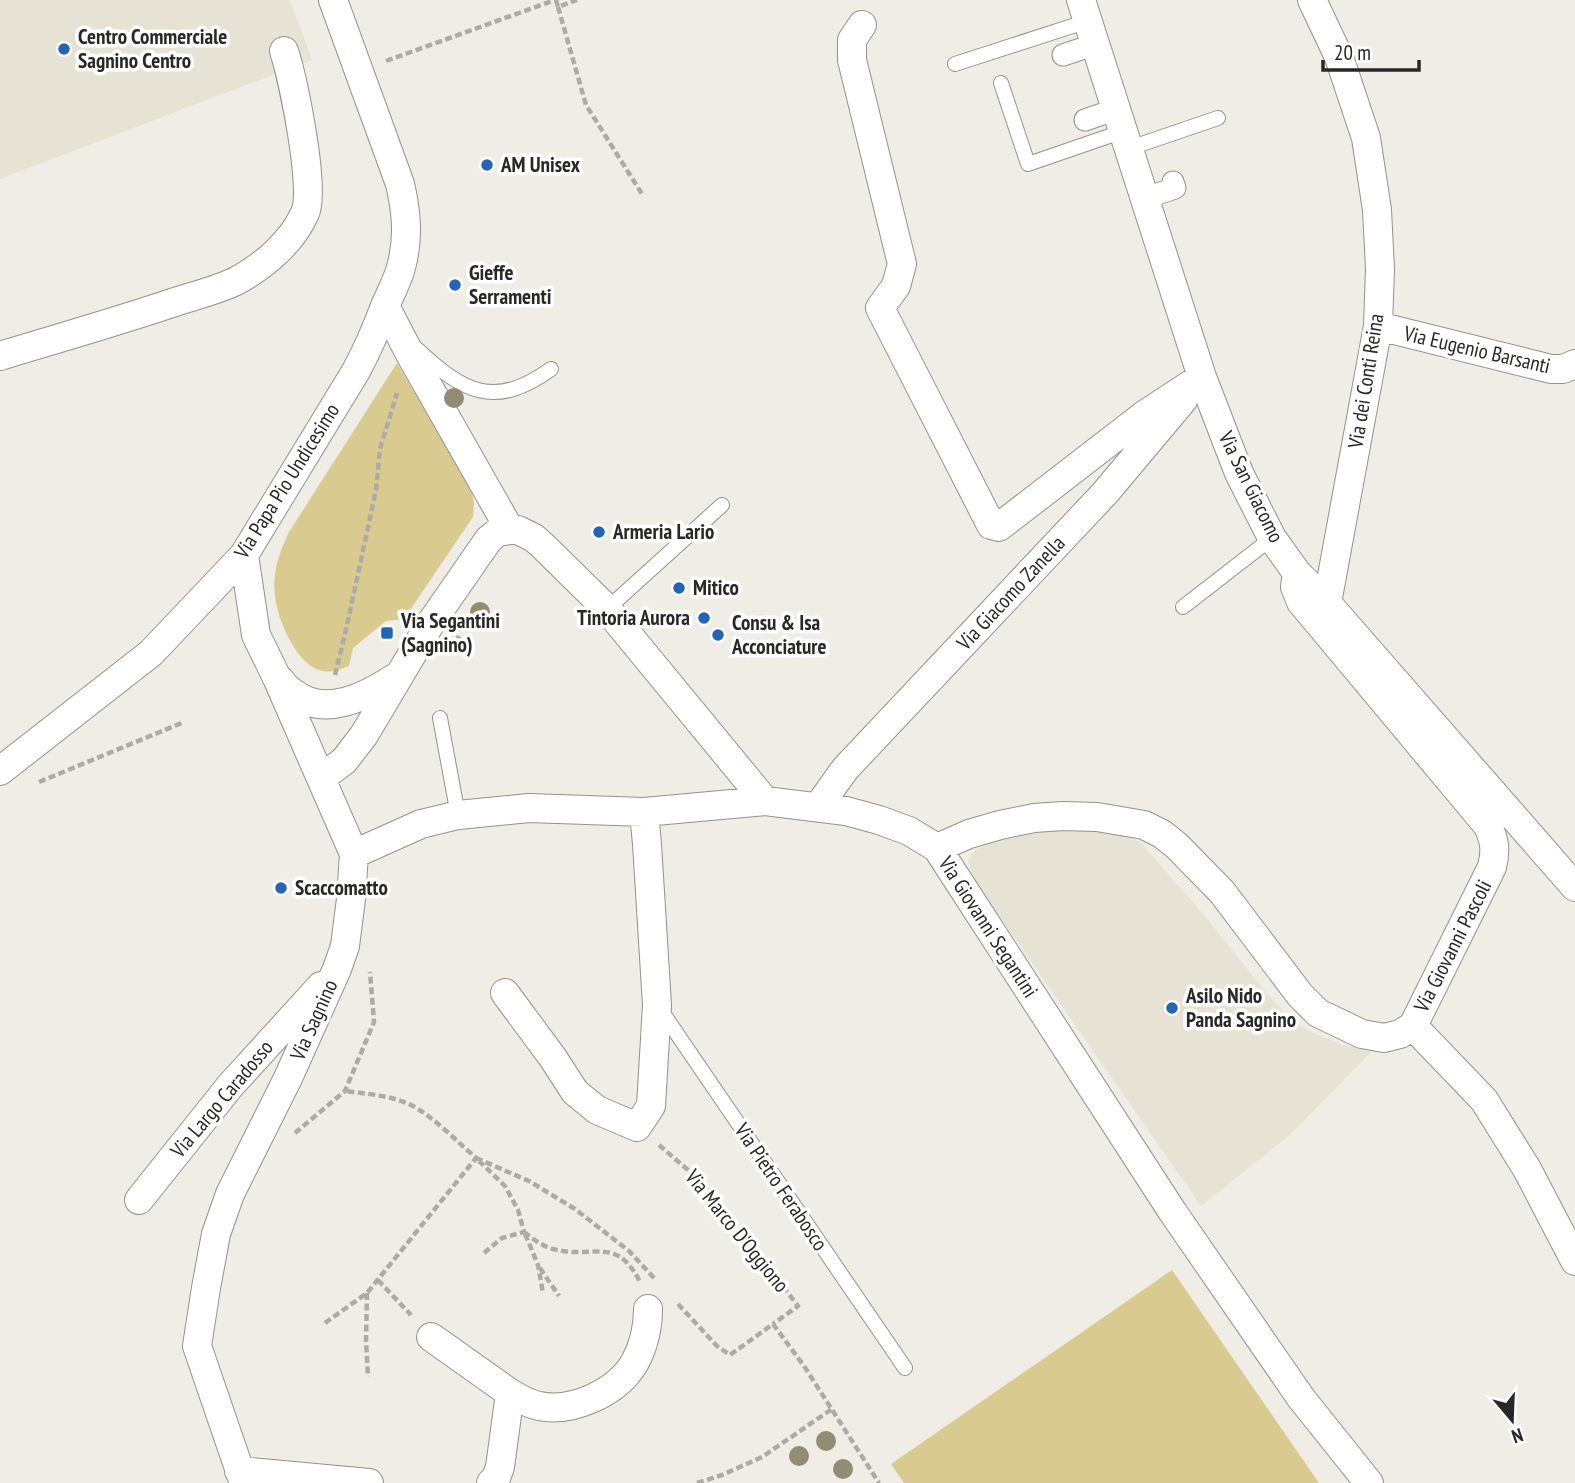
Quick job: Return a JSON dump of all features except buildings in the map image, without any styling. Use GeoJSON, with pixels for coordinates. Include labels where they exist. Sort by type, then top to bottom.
{"type":"FeatureCollection","features":[{"type":"Feature","properties":{"kind":"street","name":"Via Papa Pio Undicesimo"},"geometry":{"type":"LineString","coordinates":[[0,771],[151,653],[244,555],[373,340],[400,273],[407,231],[406,209],[400,184],[333,0]]}},
{"type":"Feature","properties":{"kind":"street","name":"Via dei Conti Reina"},"geometry":{"type":"LineString","coordinates":[[1312,0],[1339,57],[1366,138],[1377,209],[1380,269],[1378,326],[1327,603]]}},
{"type":"Feature","properties":{"kind":"street"},"geometry":{"type":"LineString","coordinates":[[1063,55],[1089,22]]}},
{"type":"Feature","properties":{"kind":"street","name":"Via San Giacomo"},"geometry":{"type":"LineString","coordinates":[[1089,22],[1202,377],[1239,473],[1272,538],[1297,573],[1327,603],[1575,887]]}},
{"type":"Feature","properties":{"kind":"street"},"geometry":{"type":"LineString","coordinates":[[862,25],[852,40],[852,60],[902,264],[896,286],[880,308],[991,525],[999,527],[1144,415],[1202,377]]}},
{"type":"Feature","properties":{"kind":"street"},"geometry":{"type":"LineString","coordinates":[[0,356],[237,281],[268,260],[290,239],[306,211],[308,194],[297,107],[284,51]]}},
{"type":"Feature","properties":{"kind":"street"},"geometry":{"type":"LineString","coordinates":[[1085,120],[1124,129]]}},
{"type":"Feature","properties":{"kind":"street"},"geometry":{"type":"LineString","coordinates":[[1146,198],[1175,188],[1173,182]]}},
{"type":"Feature","properties":{"kind":"street"},"geometry":{"type":"LineString","coordinates":[[385,306],[510,530]]}},
{"type":"Feature","properties":{"kind":"street","name":"Via Eugenio Barsanti"},"geometry":{"type":"LineString","coordinates":[[1378,326],[1551,369],[1563,369],[1575,364]]}},
{"type":"Feature","properties":{"kind":"street","name":"Via Giacomo Zanella"},"geometry":{"type":"LineString","coordinates":[[818,807],[845,769],[1105,494],[1202,377]]}},
{"type":"Feature","properties":{"kind":"street"},"geometry":{"type":"LineString","coordinates":[[321,778],[344,761],[364,735],[430,624],[489,539],[498,532],[518,530],[534,538],[607,609],[765,801]]}},
{"type":"Feature","properties":{"kind":"street","name":"Via Sagnino"},"geometry":{"type":"LineString","coordinates":[[242,1477],[197,1346],[206,1288],[216,1234],[230,1194],[288,1078],[341,958],[351,899],[354,854],[256,635],[244,555]]}},
{"type":"Feature","properties":{"kind":"street","name":"Via Giovanni Pascoli"},"geometry":{"type":"LineString","coordinates":[[937,848],[969,834],[1034,818],[1097,817],[1144,825],[1177,846],[1222,892],[1300,995],[1318,1013],[1362,1034],[1384,1038],[1400,1034],[1413,1026],[1492,867],[1496,851],[1494,838],[1488,826],[1301,602],[1295,587],[1297,573]]}},
{"type":"Feature","properties":{"kind":"street"},"geometry":{"type":"LineString","coordinates":[[277,678],[293,694],[313,703],[329,704],[364,696],[398,675]]}},
{"type":"Feature","properties":{"kind":"street"},"geometry":{"type":"LineString","coordinates":[[354,854],[421,824],[458,815],[529,808],[644,812],[765,801]]}},
{"type":"Feature","properties":{"kind":"street","name":"Via Giovanni Segantini"},"geometry":{"type":"LineString","coordinates":[[765,801],[846,811],[879,820],[909,831],[937,848],[1172,1211],[1300,1398],[1369,1483]]}},
{"type":"Feature","properties":{"kind":"street"},"geometry":{"type":"LineString","coordinates":[[505,993],[575,1092],[597,1110],[637,1127],[651,1106],[657,1005],[644,812]]}},
{"type":"Feature","properties":{"kind":"street","name":"Via Largo Caradosso"},"geometry":{"type":"LineString","coordinates":[[139,1200],[230,1086],[341,958]]}},
{"type":"Feature","properties":{"kind":"street"},"geometry":{"type":"LineString","coordinates":[[1413,1026],[1484,1100],[1527,1169],[1575,1261]]}},
{"type":"Feature","properties":{"kind":"street"},"geometry":{"type":"LineString","coordinates":[[431,1337],[526,1402],[541,1407],[572,1405],[607,1390],[621,1379],[635,1362],[648,1324],[648,1309]]}},
{"type":"Feature","properties":{"kind":"street"},"geometry":{"type":"LineString","coordinates":[[491,1483],[500,1467],[510,1392]]}},
{"type":"Feature","properties":{"kind":"street"},"geometry":{"type":"LineString","coordinates":[[242,1477],[369,1483]]}},
{"type":"Feature","properties":{"kind":"lane"},"geometry":{"type":"LineString","coordinates":[[955,64],[1089,22]]}},
{"type":"Feature","properties":{"kind":"lane"},"geometry":{"type":"LineString","coordinates":[[1001,83],[1028,163],[1124,129],[1218,118]]}},
{"type":"Feature","properties":{"kind":"lane"},"geometry":{"type":"LineString","coordinates":[[398,331],[448,376],[472,390],[491,393],[511,390],[536,380],[551,369]]}},
{"type":"Feature","properties":{"kind":"lane"},"geometry":{"type":"LineString","coordinates":[[607,609],[722,505]]}},
{"type":"Feature","properties":{"kind":"lane"},"geometry":{"type":"LineString","coordinates":[[1183,607],[1272,538]]}},
{"type":"Feature","properties":{"kind":"lane"},"geometry":{"type":"LineString","coordinates":[[440,718],[458,815]]}},
{"type":"Feature","properties":{"kind":"lane","name":"Via Pietro Ferabosco"},"geometry":{"type":"LineString","coordinates":[[657,1005],[905,1368]]}},
{"type":"Feature","properties":{"kind":"path"},"geometry":{"type":"LineString","coordinates":[[359,71],[556,0],[586,105],[642,194]]}},
{"type":"Feature","properties":{"kind":"path"},"geometry":{"type":"LineString","coordinates":[[558,7],[576,0]]}},
{"type":"Feature","properties":{"kind":"path"},"geometry":{"type":"LineString","coordinates":[[329,704],[376,490],[380,449],[411,356]]}},
{"type":"Feature","properties":{"kind":"path"},"geometry":{"type":"LineString","coordinates":[[36,783],[184,722]]}},
{"type":"Feature","properties":{"kind":"path"},"geometry":{"type":"LineString","coordinates":[[294,1134],[345,1091],[374,1021],[368,959],[341,958]]}},
{"type":"Feature","properties":{"kind":"path"},"geometry":{"type":"LineString","coordinates":[[325,1323],[367,1293],[476,1158],[412,1105],[388,1097],[345,1091]]}},
{"type":"Feature","properties":{"kind":"path","name":"Via Marco D'Oggiono"},"geometry":{"type":"LineString","coordinates":[[637,1127],[695,1176],[798,1306],[773,1324]]}},
{"type":"Feature","properties":{"kind":"path"},"geometry":{"type":"LineString","coordinates":[[559,1296],[538,1265],[524,1232],[538,1243],[552,1249],[616,1253],[634,1269],[644,1290],[648,1309]]}},
{"type":"Feature","properties":{"kind":"path"},"geometry":{"type":"LineString","coordinates":[[538,1265],[543,1293]]}},
{"type":"Feature","properties":{"kind":"path"},"geometry":{"type":"LineString","coordinates":[[378,1280],[431,1337]]}},
{"type":"Feature","properties":{"kind":"path"},"geometry":{"type":"LineString","coordinates":[[367,1293],[368,1377]]}},
{"type":"Feature","properties":{"kind":"path"},"geometry":{"type":"LineString","coordinates":[[697,1483],[762,1457],[832,1409]]}},
{"type":"Feature","properties":{"kind":"shaded area"},"geometry":{"type":"Polygon","coordinates":[[[0,0],[290,0],[312,60],[0,179],[0,0]]]}},
{"type":"Feature","properties":{"kind":"shaded area"},"geometry":{"type":"Polygon","coordinates":[[[397,363],[471,489],[473,517],[404,619],[386,621],[353,648],[349,666],[322,671],[304,660],[284,629],[275,596],[277,563],[289,532],[397,363]]]}},
{"type":"Feature","properties":{"kind":"shaded area","name":"Asilo Nido Panda Sagnino"},"geometry":{"type":"Polygon","coordinates":[[[1069,829],[1119,833],[1141,843],[1293,1021],[1342,1045],[1372,1051],[1291,1134],[1201,1206],[977,884],[971,871],[968,860],[976,849],[1037,831],[1069,829]]]}},
{"type":"Feature","properties":{"kind":"shaded area"},"geometry":{"type":"Polygon","coordinates":[[[1172,1270],[1319,1483],[904,1483],[891,1464],[1172,1270]]]}},
{"type":"Feature","properties":{"kind":"place","name":"Centro Commerciale Sagnino Centro"},"geometry":{"type":"Point","coordinates":[64,49]}},
{"type":"Feature","properties":{"kind":"place","name":"AM Unisex"},"geometry":{"type":"Point","coordinates":[487,165]}},
{"type":"Feature","properties":{"kind":"place","name":"Gieffe Serramenti"},"geometry":{"type":"Point","coordinates":[455,285]}},
{"type":"Feature","properties":{"kind":"place","name":"Armeria Lario"},"geometry":{"type":"Point","coordinates":[599,532]}},
{"type":"Feature","properties":{"kind":"place","name":"Mitico"},"geometry":{"type":"Point","coordinates":[679,588]}},
{"type":"Feature","properties":{"kind":"place","name":"Tintoria Aurora"},"geometry":{"type":"Point","coordinates":[704,618]}},
{"type":"Feature","properties":{"kind":"place","name":"Via Segantini (Sagnino)"},"geometry":{"type":"Point","coordinates":[387,633]}},
{"type":"Feature","properties":{"kind":"place","name":"Consu & Isa Acconciature"},"geometry":{"type":"Point","coordinates":[718,635]}},
{"type":"Feature","properties":{"kind":"place","name":"Scaccomatto"},"geometry":{"type":"Point","coordinates":[281,888]}},
{"type":"Feature","properties":{"kind":"place","name":"Asilo Nido Panda Sagnino"},"geometry":{"type":"Point","coordinates":[1172,1008]}}]}
